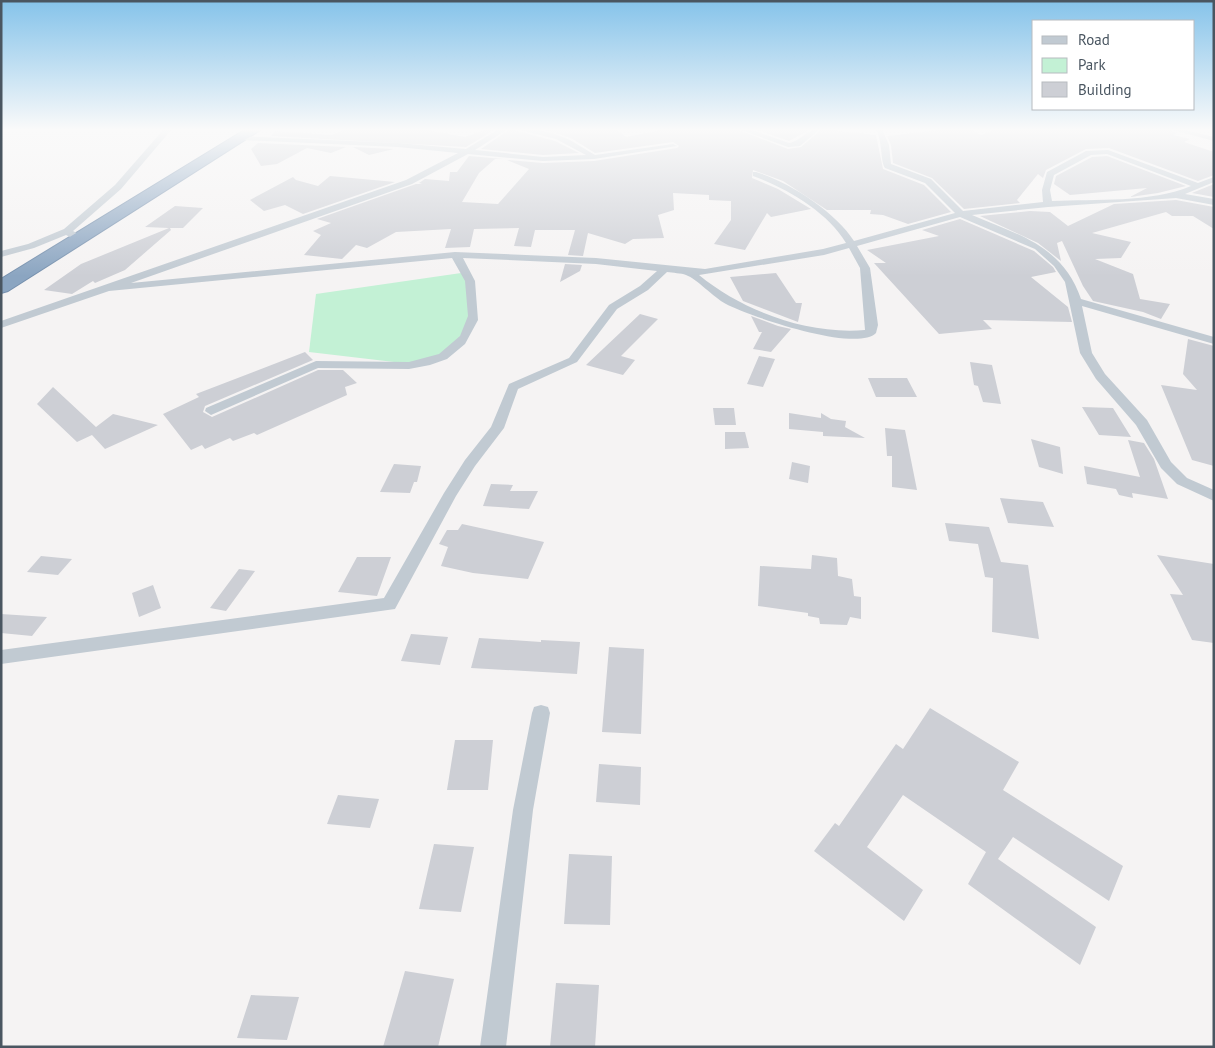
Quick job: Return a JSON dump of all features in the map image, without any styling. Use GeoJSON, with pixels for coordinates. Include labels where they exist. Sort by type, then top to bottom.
{"type":"FeatureCollection","features":[{"type":"Feature","properties":{"kind":"highway"},"geometry":{"type":"LineString","coordinates":[[1,287],[73,235],[171,178]]}},
{"type":"Feature","properties":{"kind":"street"},"geometry":{"type":"LineString","coordinates":[[1,254],[73,235],[126,178]]}},
{"type":"Feature","properties":{"kind":"street"},"geometry":{"type":"LineString","coordinates":[[1,325],[417,178]]}},
{"type":"Feature","properties":{"kind":"street"},"geometry":{"type":"LineString","coordinates":[[689,272],[716,293],[739,306],[828,334],[856,336],[870,333],[872,325],[864,268],[853,245],[842,229],[814,205],[794,194],[779,181],[769,178]]}},
{"type":"Feature","properties":{"kind":"street"},"geometry":{"type":"LineString","coordinates":[[918,178],[928,182],[961,214],[1038,247],[1057,264],[1070,282],[1076,301],[1086,353],[1100,376],[1142,424],[1166,466],[1182,481],[1214,496]]}},
{"type":"Feature","properties":{"kind":"street"},"geometry":{"type":"LineString","coordinates":[[1048,204],[1046,190],[1049,178]]}},
{"type":"Feature","properties":{"kind":"street"},"geometry":{"type":"LineString","coordinates":[[1178,178],[1196,185]]}},
{"type":"Feature","properties":{"kind":"street"},"geometry":{"type":"LineString","coordinates":[[1176,195],[1214,179]]}},
{"type":"Feature","properties":{"kind":"street"},"geometry":{"type":"LineString","coordinates":[[110,288],[456,255],[596,261],[689,272],[753,265],[853,245],[961,214],[1048,204],[1176,195],[1214,202]]}},
{"type":"Feature","properties":{"kind":"street"},"geometry":{"type":"LineString","coordinates":[[211,411],[316,365],[331,363],[394,368],[421,365],[448,354],[464,340],[474,318],[473,294],[467,268],[456,255]]}},
{"type":"Feature","properties":{"kind":"street"},"geometry":{"type":"LineString","coordinates":[[1,657],[389,604],[449,496],[470,463],[497,428],[512,387],[573,360],[613,307],[644,288],[666,268]]}},
{"type":"Feature","properties":{"kind":"street"},"geometry":{"type":"LineString","coordinates":[[1076,301],[1214,340]]}},
{"type":"Feature","properties":{"kind":"street"},"geometry":{"type":"LineString","coordinates":[[493,1047],[523,810],[541,713]]}},
{"type":"Feature","properties":{"kind":"green space"},"geometry":{"type":"Polygon","coordinates":[[[468,272],[470,322],[449,353],[411,364],[309,352],[316,294],[468,272]]]}},
{"type":"Feature","properties":{"kind":"building"},"geometry":{"type":"Polygon","coordinates":[[[291,178],[318,186],[328,178],[395,182],[303,214],[285,205],[264,211],[250,200],[291,178]]]}},
{"type":"Feature","properties":{"kind":"building"},"geometry":{"type":"Polygon","coordinates":[[[449,178],[476,178],[462,202],[498,204],[521,178],[752,178],[778,189],[811,209],[771,217],[767,213],[745,250],[714,244],[731,220],[731,201],[709,200],[709,195],[673,193],[674,210],[658,215],[664,238],[633,239],[625,244],[588,233],[583,256],[568,255],[575,230],[535,230],[531,247],[514,246],[519,228],[474,229],[470,247],[445,248],[451,229],[396,232],[367,248],[356,245],[342,259],[304,255],[321,235],[313,231],[331,223],[317,219],[416,184],[422,184],[419,183],[425,179],[449,181],[449,178]]]}},
{"type":"Feature","properties":{"kind":"building"},"geometry":{"type":"Polygon","coordinates":[[[775,178],[906,178],[924,185],[951,212],[908,224],[883,215],[870,214],[871,210],[827,210],[783,181],[775,178]]]}},
{"type":"Feature","properties":{"kind":"building"},"geometry":{"type":"Polygon","coordinates":[[[932,178],[1035,178],[1017,200],[1020,203],[964,209],[932,178]]]}},
{"type":"Feature","properties":{"kind":"building"},"geometry":{"type":"Polygon","coordinates":[[[1056,178],[1165,178],[1186,186],[1130,197],[1147,188],[1070,195],[1054,184],[1056,178]]]}},
{"type":"Feature","properties":{"kind":"building"},"geometry":{"type":"Polygon","coordinates":[[[1190,178],[1206,178],[1198,181],[1190,178]]]}},
{"type":"Feature","properties":{"kind":"building"},"geometry":{"type":"Polygon","coordinates":[[[1214,184],[1214,197],[1192,193],[1214,184]]]}},
{"type":"Feature","properties":{"kind":"building"},"geometry":{"type":"Polygon","coordinates":[[[1176,200],[1214,207],[1214,229],[1193,216],[1172,216],[1166,212],[1092,233],[1131,242],[1121,258],[1095,259],[1133,274],[1140,299],[1170,304],[1161,319],[1143,312],[1093,301],[1083,286],[1062,241],[1057,243],[1061,261],[1038,243],[980,216],[1030,211],[1050,212],[1068,226],[1114,204],[1176,200]]]}},
{"type":"Feature","properties":{"kind":"building"},"geometry":{"type":"Polygon","coordinates":[[[175,206],[203,208],[183,228],[170,228],[171,230],[125,270],[95,283],[93,281],[72,294],[44,290],[81,264],[169,228],[145,227],[175,206]]]}},
{"type":"Feature","properties":{"kind":"building"},"geometry":{"type":"Polygon","coordinates":[[[960,219],[1034,251],[1053,267],[1056,272],[1031,277],[1068,307],[1072,322],[983,320],[992,329],[939,334],[874,263],[886,263],[867,250],[939,236],[922,230],[960,219]]]}},
{"type":"Feature","properties":{"kind":"building"},"geometry":{"type":"Polygon","coordinates":[[[565,264],[582,265],[580,271],[560,282],[565,264]]]}},
{"type":"Feature","properties":{"kind":"building"},"geometry":{"type":"Polygon","coordinates":[[[776,273],[796,303],[802,303],[798,322],[743,301],[730,277],[776,273]]]}},
{"type":"Feature","properties":{"kind":"building"},"geometry":{"type":"Polygon","coordinates":[[[640,314],[658,319],[621,356],[635,360],[623,375],[586,365],[640,314]]]}},
{"type":"Feature","properties":{"kind":"building"},"geometry":{"type":"Polygon","coordinates":[[[751,316],[791,329],[771,352],[753,349],[762,332],[759,332],[751,316]]]}},
{"type":"Feature","properties":{"kind":"building"},"geometry":{"type":"Polygon","coordinates":[[[1188,339],[1214,346],[1214,466],[1192,460],[1161,385],[1197,390],[1183,374],[1188,339]]]}},
{"type":"Feature","properties":{"kind":"building"},"geometry":{"type":"Polygon","coordinates":[[[305,352],[313,360],[205,406],[203,412],[212,417],[318,370],[343,370],[357,383],[345,387],[347,395],[257,435],[254,433],[233,441],[230,438],[205,449],[202,445],[191,450],[163,414],[199,397],[196,394],[305,352]]]}},
{"type":"Feature","properties":{"kind":"building"},"geometry":{"type":"Polygon","coordinates":[[[759,356],[775,359],[763,387],[747,384],[759,356]]]}},
{"type":"Feature","properties":{"kind":"building"},"geometry":{"type":"Polygon","coordinates":[[[970,362],[992,365],[1001,404],[983,402],[978,386],[974,385],[970,362]]]}},
{"type":"Feature","properties":{"kind":"building"},"geometry":{"type":"Polygon","coordinates":[[[868,378],[907,378],[917,397],[876,397],[868,378]]]}},
{"type":"Feature","properties":{"kind":"building"},"geometry":{"type":"Polygon","coordinates":[[[53,387],[96,427],[113,414],[158,425],[105,449],[92,435],[77,442],[37,404],[53,387]]]}},
{"type":"Feature","properties":{"kind":"building"},"geometry":{"type":"Polygon","coordinates":[[[1082,407],[1113,408],[1131,437],[1099,435],[1082,407]]]}},
{"type":"Feature","properties":{"kind":"building"},"geometry":{"type":"Polygon","coordinates":[[[713,408],[734,408],[736,425],[715,425],[713,408]]]}},
{"type":"Feature","properties":{"kind":"building"},"geometry":{"type":"Polygon","coordinates":[[[789,413],[821,418],[821,413],[831,419],[846,421],[845,427],[865,438],[823,436],[823,432],[789,429],[789,413]]]}},
{"type":"Feature","properties":{"kind":"building"},"geometry":{"type":"Polygon","coordinates":[[[885,428],[905,430],[917,490],[892,487],[892,456],[887,456],[885,428]]]}},
{"type":"Feature","properties":{"kind":"building"},"geometry":{"type":"Polygon","coordinates":[[[725,432],[745,432],[749,448],[725,449],[725,432]]]}},
{"type":"Feature","properties":{"kind":"building"},"geometry":{"type":"Polygon","coordinates":[[[1031,439],[1060,447],[1063,474],[1039,467],[1031,439]]]}},
{"type":"Feature","properties":{"kind":"building"},"geometry":{"type":"Polygon","coordinates":[[[1128,440],[1144,443],[1154,459],[1168,499],[1132,493],[1133,498],[1119,495],[1116,489],[1087,484],[1084,466],[1140,477],[1128,440]]]}},
{"type":"Feature","properties":{"kind":"building"},"geometry":{"type":"Polygon","coordinates":[[[792,462],[810,466],[808,483],[789,479],[792,462]]]}},
{"type":"Feature","properties":{"kind":"building"},"geometry":{"type":"Polygon","coordinates":[[[394,464],[421,466],[417,482],[414,482],[410,493],[380,492],[394,464]]]}},
{"type":"Feature","properties":{"kind":"building"},"geometry":{"type":"Polygon","coordinates":[[[491,484],[513,485],[510,491],[538,491],[529,509],[483,506],[491,484]]]}},
{"type":"Feature","properties":{"kind":"building"},"geometry":{"type":"Polygon","coordinates":[[[1000,498],[1043,502],[1054,527],[1008,523],[1000,498]]]}},
{"type":"Feature","properties":{"kind":"building"},"geometry":{"type":"Polygon","coordinates":[[[945,523],[989,527],[1001,562],[1028,565],[1039,639],[992,632],[993,578],[985,577],[978,544],[949,541],[945,523]]]}},
{"type":"Feature","properties":{"kind":"building"},"geometry":{"type":"Polygon","coordinates":[[[462,524],[544,542],[528,579],[473,573],[441,566],[448,547],[439,544],[447,530],[458,530],[462,524]]]}},
{"type":"Feature","properties":{"kind":"building"},"geometry":{"type":"Polygon","coordinates":[[[812,555],[837,558],[838,576],[852,579],[854,596],[861,597],[861,619],[850,617],[847,625],[820,624],[819,618],[808,616],[808,613],[758,606],[760,566],[811,569],[812,555]]]}},
{"type":"Feature","properties":{"kind":"building"},"geometry":{"type":"Polygon","coordinates":[[[1157,555],[1214,564],[1214,643],[1192,640],[1170,594],[1183,595],[1157,555]]]}},
{"type":"Feature","properties":{"kind":"building"},"geometry":{"type":"Polygon","coordinates":[[[41,556],[72,559],[58,575],[27,572],[41,556]]]}},
{"type":"Feature","properties":{"kind":"building"},"geometry":{"type":"Polygon","coordinates":[[[357,557],[391,557],[377,596],[338,592],[357,557]]]}},
{"type":"Feature","properties":{"kind":"building"},"geometry":{"type":"Polygon","coordinates":[[[239,569],[255,571],[226,611],[210,608],[239,569]]]}},
{"type":"Feature","properties":{"kind":"building"},"geometry":{"type":"Polygon","coordinates":[[[153,585],[161,608],[139,617],[132,593],[153,585]]]}},
{"type":"Feature","properties":{"kind":"building"},"geometry":{"type":"Polygon","coordinates":[[[1,614],[47,617],[32,636],[1,633],[1,614]]]}},
{"type":"Feature","properties":{"kind":"building"},"geometry":{"type":"Polygon","coordinates":[[[411,634],[448,637],[440,665],[401,661],[411,634]]]}},
{"type":"Feature","properties":{"kind":"building"},"geometry":{"type":"Polygon","coordinates":[[[479,638],[541,642],[541,640],[580,642],[577,674],[471,668],[479,638]]]}},
{"type":"Feature","properties":{"kind":"building"},"geometry":{"type":"Polygon","coordinates":[[[609,647],[644,649],[641,734],[602,732],[609,647]]]}},
{"type":"Feature","properties":{"kind":"building"},"geometry":{"type":"Polygon","coordinates":[[[930,708],[1019,762],[1003,790],[1123,866],[1109,901],[1013,837],[998,859],[1096,927],[1080,965],[968,884],[986,852],[903,795],[867,847],[923,890],[904,921],[814,851],[835,823],[839,826],[896,744],[903,749],[930,708]]]}},
{"type":"Feature","properties":{"kind":"building"},"geometry":{"type":"Polygon","coordinates":[[[455,740],[493,740],[488,790],[447,790],[455,740]]]}},
{"type":"Feature","properties":{"kind":"building"},"geometry":{"type":"Polygon","coordinates":[[[599,764],[641,767],[640,805],[596,802],[599,764]]]}},
{"type":"Feature","properties":{"kind":"building"},"geometry":{"type":"Polygon","coordinates":[[[338,795],[379,799],[370,828],[327,824],[338,795]]]}},
{"type":"Feature","properties":{"kind":"building"},"geometry":{"type":"Polygon","coordinates":[[[434,844],[474,847],[461,912],[419,909],[434,844]]]}},
{"type":"Feature","properties":{"kind":"building"},"geometry":{"type":"Polygon","coordinates":[[[569,854],[612,856],[610,925],[564,924],[569,854]]]}},
{"type":"Feature","properties":{"kind":"building"},"geometry":{"type":"Polygon","coordinates":[[[405,971],[454,979],[438,1047],[383,1047],[405,971]]]}},
{"type":"Feature","properties":{"kind":"building"},"geometry":{"type":"Polygon","coordinates":[[[556,983],[599,985],[595,1047],[550,1047],[556,983]]]}},
{"type":"Feature","properties":{"kind":"building"},"geometry":{"type":"Polygon","coordinates":[[[251,995],[299,997],[287,1040],[237,1038],[251,995]]]}}]}
